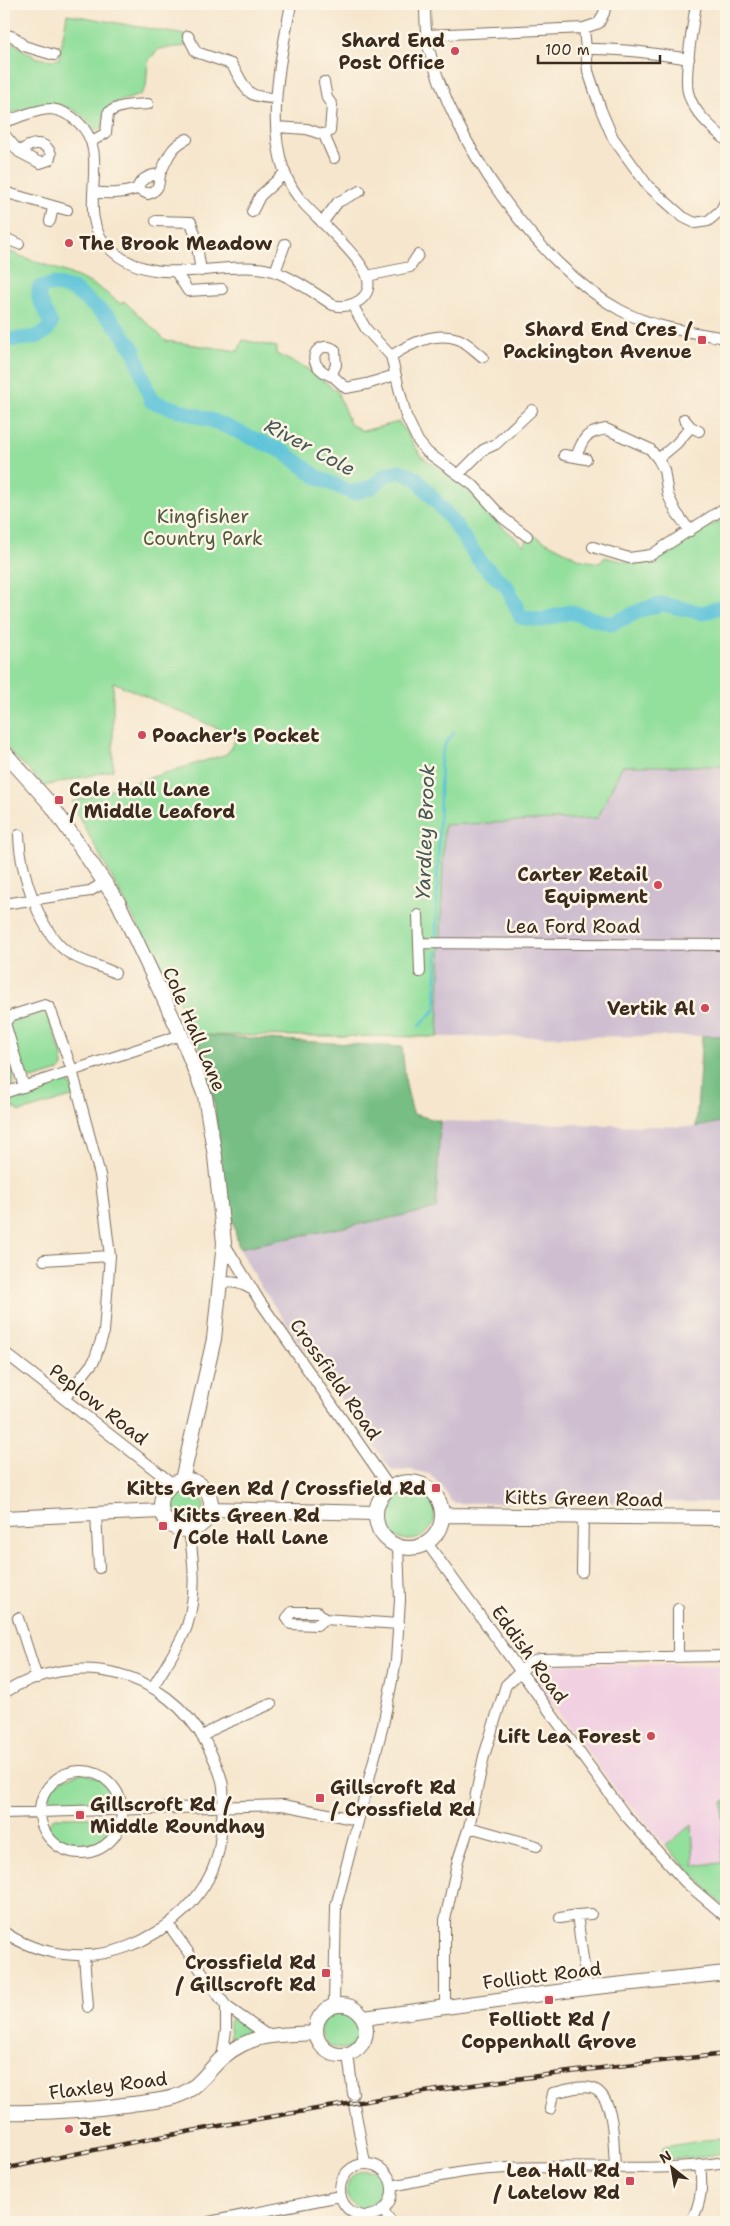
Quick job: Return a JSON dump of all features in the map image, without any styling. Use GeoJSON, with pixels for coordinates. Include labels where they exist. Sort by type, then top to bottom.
{"type":"FeatureCollection","features":[{"type":"Feature","properties":{"kind":"street"},"geometry":{"type":"LineString","coordinates":[[4,122],[50,109],[63,111],[85,129],[92,141],[94,155],[92,208],[95,224],[99,235],[108,248],[121,258],[140,266],[176,272],[244,269],[276,272],[332,305],[342,308],[353,306],[359,303],[364,296],[368,287],[368,276],[352,254],[298,197],[285,173],[278,148],[276,98],[290,4]]}},
{"type":"Feature","properties":{"kind":"street"},"geometry":{"type":"LineString","coordinates":[[425,4],[426,35],[433,64],[446,100],[484,168],[542,246],[580,284],[621,310],[660,326],[726,338]]}},
{"type":"Feature","properties":{"kind":"street"},"geometry":{"type":"LineString","coordinates":[[696,4],[686,76],[688,94],[697,110],[726,140]]}},
{"type":"Feature","properties":{"kind":"street"},"geometry":{"type":"LineString","coordinates":[[426,35],[584,28],[599,23],[605,8]]}},
{"type":"Feature","properties":{"kind":"street"},"geometry":{"type":"LineString","coordinates":[[584,28],[588,71],[601,110],[613,138],[648,186],[683,217],[695,223],[708,221],[721,210],[726,200]]}},
{"type":"Feature","properties":{"kind":"street"},"geometry":{"type":"LineString","coordinates":[[4,34],[14,37],[24,46],[54,55]]}},
{"type":"Feature","properties":{"kind":"street"},"geometry":{"type":"LineString","coordinates":[[188,36],[196,52],[231,64],[246,90],[258,98],[276,98]]}},
{"type":"Feature","properties":{"kind":"street"},"geometry":{"type":"LineString","coordinates":[[586,49],[609,48],[645,54],[652,52],[689,59]]}},
{"type":"Feature","properties":{"kind":"street"},"geometry":{"type":"LineString","coordinates":[[324,82],[327,98],[332,105],[332,114],[330,131],[324,135]]}},
{"type":"Feature","properties":{"kind":"street"},"geometry":{"type":"LineString","coordinates":[[92,141],[106,133],[108,113],[113,109],[127,105],[148,104]]}},
{"type":"Feature","properties":{"kind":"street"},"geometry":{"type":"LineString","coordinates":[[276,127],[308,129],[324,135],[334,158]]}},
{"type":"Feature","properties":{"kind":"street"},"geometry":{"type":"LineString","coordinates":[[4,134],[19,152]]}},
{"type":"Feature","properties":{"kind":"street"},"geometry":{"type":"LineString","coordinates":[[93,192],[110,194],[137,189],[148,194],[155,191],[160,184],[160,174],[170,152],[179,143],[187,139]]}},
{"type":"Feature","properties":{"kind":"street"},"geometry":{"type":"LineString","coordinates":[[252,212],[260,196],[285,173]]}},
{"type":"Feature","properties":{"kind":"street"},"geometry":{"type":"LineString","coordinates":[[137,189],[139,183],[147,177],[160,174]]}},
{"type":"Feature","properties":{"kind":"street"},"geometry":{"type":"LineString","coordinates":[[322,222],[338,202],[360,191]]}},
{"type":"Feature","properties":{"kind":"street"},"geometry":{"type":"LineString","coordinates":[[4,192],[53,208],[67,210]]}},
{"type":"Feature","properties":{"kind":"street"},"geometry":{"type":"LineString","coordinates":[[50,221],[53,208]]}},
{"type":"Feature","properties":{"kind":"street"},"geometry":{"type":"LineString","coordinates":[[156,221],[191,222],[195,234],[201,271]]}},
{"type":"Feature","properties":{"kind":"street"},"geometry":{"type":"LineString","coordinates":[[4,238],[19,244]]}},
{"type":"Feature","properties":{"kind":"street"},"geometry":{"type":"LineString","coordinates":[[276,272],[285,244]]}},
{"type":"Feature","properties":{"kind":"street"},"geometry":{"type":"LineString","coordinates":[[368,276],[410,267],[418,255]]}},
{"type":"Feature","properties":{"kind":"street"},"geometry":{"type":"LineString","coordinates":[[176,272],[188,292],[222,289]]}},
{"type":"Feature","properties":{"kind":"street"},"geometry":{"type":"LineString","coordinates":[[353,306],[366,329],[391,356],[406,416],[418,441],[427,452],[474,486],[502,518],[527,536]]}},
{"type":"Feature","properties":{"kind":"street"},"geometry":{"type":"LineString","coordinates":[[391,356],[427,339],[444,336],[458,339],[483,357]]}},
{"type":"Feature","properties":{"kind":"street"},"geometry":{"type":"LineString","coordinates":[[331,376],[346,388],[367,384],[395,375]]}},
{"type":"Feature","properties":{"kind":"street"},"geometry":{"type":"LineString","coordinates":[[459,474],[484,450],[496,444],[523,421],[532,410]]}},
{"type":"Feature","properties":{"kind":"street"},"geometry":{"type":"LineString","coordinates":[[658,459],[676,444],[691,426]]}},
{"type":"Feature","properties":{"kind":"street"},"geometry":{"type":"LineString","coordinates":[[564,455],[581,458],[582,440],[587,435],[606,429],[650,449],[664,470],[668,495],[676,512],[690,531]]}},
{"type":"Feature","properties":{"kind":"street"},"geometry":{"type":"LineString","coordinates":[[593,547],[629,558],[640,558],[664,548],[726,507]]}},
{"type":"Feature","properties":{"kind":"street","name":"Cole Hall Lane"},"geometry":{"type":"LineString","coordinates":[[4,752],[46,798],[118,902],[181,1035],[205,1096],[215,1156],[224,1243],[214,1339],[177,1482]]}},
{"type":"Feature","properties":{"kind":"street"},"geometry":{"type":"LineString","coordinates":[[19,835],[20,852],[34,898],[46,927],[57,943],[72,955],[104,962],[115,973]]}},
{"type":"Feature","properties":{"kind":"street"},"geometry":{"type":"LineString","coordinates":[[4,904],[90,891],[105,882]]}},
{"type":"Feature","properties":{"kind":"street"},"geometry":{"type":"LineString","coordinates":[[418,915],[420,972]]}},
{"type":"Feature","properties":{"kind":"street","name":"Lea Ford Road"},"geometry":{"type":"LineString","coordinates":[[420,943],[726,945]]}},
{"type":"Feature","properties":{"kind":"street"},"geometry":{"type":"LineString","coordinates":[[24,1087],[6,1028],[6,1020],[10,1016],[41,1006],[48,1006],[72,1070],[100,1175],[110,1256],[104,1332],[94,1361],[64,1399]]}},
{"type":"Feature","properties":{"kind":"street"},"geometry":{"type":"LineString","coordinates":[[4,1093],[181,1035]]}},
{"type":"Feature","properties":{"kind":"street","name":"Crossfield Road"},"geometry":{"type":"LineString","coordinates":[[224,1243],[254,1290],[390,1488]]}},
{"type":"Feature","properties":{"kind":"street"},"geometry":{"type":"LineString","coordinates":[[44,1260],[110,1256]]}},
{"type":"Feature","properties":{"kind":"street"},"geometry":{"type":"LineString","coordinates":[[221,1283],[232,1281],[254,1290]]}},
{"type":"Feature","properties":{"kind":"street","name":"Peplow Road"},"geometry":{"type":"LineString","coordinates":[[4,1352],[64,1399],[177,1482]]}},
{"type":"Feature","properties":{"kind":"street"},"geometry":{"type":"LineString","coordinates":[[192,1481],[205,1490],[210,1501],[210,1509],[204,1522],[189,1530],[181,1530],[172,1526],[161,1511],[162,1496],[177,1482],[192,1481]]}},
{"type":"Feature","properties":{"kind":"street"},"geometry":{"type":"LineString","coordinates":[[408,1482],[423,1485],[438,1500],[442,1523],[437,1534],[427,1543],[414,1548],[398,1546],[387,1541],[380,1532],[375,1513],[382,1496],[390,1488],[408,1482]]}},
{"type":"Feature","properties":{"kind":"street"},"geometry":{"type":"LineString","coordinates":[[210,1509],[375,1513]]}},
{"type":"Feature","properties":{"kind":"street"},"geometry":{"type":"LineString","coordinates":[[4,1518],[161,1511]]}},
{"type":"Feature","properties":{"kind":"street"},"geometry":{"type":"LineString","coordinates":[[96,1514],[99,1568]]}},
{"type":"Feature","properties":{"kind":"street","name":"Kitts Green Road"},"geometry":{"type":"LineString","coordinates":[[442,1515],[726,1518]]}},
{"type":"Feature","properties":{"kind":"street"},"geometry":{"type":"LineString","coordinates":[[582,1572],[583,1516]]}},
{"type":"Feature","properties":{"kind":"street"},"geometry":{"type":"LineString","coordinates":[[153,1687],[186,1627],[195,1570],[189,1530]]}},
{"type":"Feature","properties":{"kind":"street","name":"Eddish Road"},"geometry":{"type":"LineString","coordinates":[[427,1543],[625,1815],[685,1882],[726,1917]]}},
{"type":"Feature","properties":{"kind":"street"},"geometry":{"type":"LineString","coordinates":[[334,2005],[336,1906],[383,1725],[395,1667],[399,1624],[398,1546]]}},
{"type":"Feature","properties":{"kind":"street"},"geometry":{"type":"LineString","coordinates":[[678,1609],[678,1656]]}},
{"type":"Feature","properties":{"kind":"street"},"geometry":{"type":"LineString","coordinates":[[18,1618],[37,1678]]}},
{"type":"Feature","properties":{"kind":"street"},"geometry":{"type":"LineString","coordinates":[[324,1619],[399,1624]]}},
{"type":"Feature","properties":{"kind":"street"},"geometry":{"type":"LineString","coordinates":[[444,2006],[446,1920],[458,1860],[469,1827],[484,1756],[506,1685],[530,1662],[540,1659],[726,1656]]}},
{"type":"Feature","properties":{"kind":"street"},"geometry":{"type":"LineString","coordinates":[[4,1693],[15,1685],[64,1671],[112,1671],[153,1687],[188,1716],[202,1737],[214,1758],[223,1782],[224,1806],[221,1839],[211,1874],[202,1888],[169,1925],[149,1937],[114,1952],[84,1956],[42,1950],[25,1944],[4,1932]]}},
{"type":"Feature","properties":{"kind":"street"},"geometry":{"type":"LineString","coordinates":[[202,1737],[217,1728],[271,1704]]}},
{"type":"Feature","properties":{"kind":"street"},"geometry":{"type":"LineString","coordinates":[[83,1771],[104,1777],[111,1783],[118,1794],[121,1809],[120,1825],[115,1837],[98,1850],[77,1854],[63,1849],[51,1838],[46,1831],[41,1811],[43,1798],[48,1787],[57,1778],[68,1773],[83,1771]]}},
{"type":"Feature","properties":{"kind":"street"},"geometry":{"type":"LineString","coordinates":[[4,1813],[283,1805],[358,1820]]}},
{"type":"Feature","properties":{"kind":"street"},"geometry":{"type":"LineString","coordinates":[[469,1827],[537,1846]]}},
{"type":"Feature","properties":{"kind":"street"},"geometry":{"type":"LineString","coordinates":[[560,1918],[591,1914]]}},
{"type":"Feature","properties":{"kind":"street"},"geometry":{"type":"LineString","coordinates":[[577,1916],[587,1988]]}},
{"type":"Feature","properties":{"kind":"street"},"geometry":{"type":"LineString","coordinates":[[169,1925],[226,2006],[267,2035]]}},
{"type":"Feature","properties":{"kind":"street"},"geometry":{"type":"LineString","coordinates":[[84,1956],[88,2007]]}},
{"type":"Feature","properties":{"kind":"street","name":"Folliott Road"},"geometry":{"type":"LineString","coordinates":[[364,2018],[587,1988],[726,1973]]}},
{"type":"Feature","properties":{"kind":"street"},"geometry":{"type":"LineString","coordinates":[[343,2004],[352,2007],[364,2018],[365,2036],[355,2050],[348,2054],[337,2054],[327,2051],[320,2043],[316,2034],[316,2024],[320,2016],[326,2009],[334,2005],[343,2004]]}},
{"type":"Feature","properties":{"kind":"street"},"geometry":{"type":"LineString","coordinates":[[222,2058],[226,2006]]}},
{"type":"Feature","properties":{"kind":"street","name":"Flaxley Road"},"geometry":{"type":"LineString","coordinates":[[4,2112],[42,2113],[101,2108],[174,2097],[195,2087],[222,2058],[240,2046],[267,2035],[316,2034]]}},
{"type":"Feature","properties":{"kind":"street"},"geometry":{"type":"LineString","coordinates":[[348,2054],[365,2163]]}},
{"type":"Feature","properties":{"kind":"street"},"geometry":{"type":"LineString","coordinates":[[550,2109],[553,2093],[585,2087],[593,2088],[600,2092],[610,2110],[614,2166]]}},
{"type":"Feature","properties":{"kind":"street"},"geometry":{"type":"LineString","coordinates":[[392,2186],[488,2168],[700,2166],[726,2162]]}},
{"type":"Feature","properties":{"kind":"street"},"geometry":{"type":"LineString","coordinates":[[365,2163],[383,2170],[389,2177],[392,2195],[388,2204],[382,2210],[359,2219],[347,2208],[340,2196],[339,2186],[342,2177],[348,2170],[356,2165],[365,2163]]}},
{"type":"Feature","properties":{"kind":"street"},"geometry":{"type":"LineString","coordinates":[[691,2222],[698,2208],[702,2185],[700,2166]]}},
{"type":"Feature","properties":{"kind":"street"},"geometry":{"type":"LineString","coordinates":[[209,2222],[340,2196]]}},
{"type":"Feature","properties":{"kind":"street"},"geometry":{"type":"LineString","coordinates":[[382,2210],[391,2222]]}},
{"type":"Feature","properties":{"kind":"shaded area"},"geometry":{"type":"Polygon","coordinates":[[[622,766],[726,766],[726,1036],[438,1037],[444,825],[598,818],[622,766]]]}},
{"type":"Feature","properties":{"kind":"shaded area"},"geometry":{"type":"Polygon","coordinates":[[[440,1121],[696,1127],[726,1121],[726,1502],[454,1503],[450,1500],[442,1486],[429,1474],[412,1470],[392,1471],[286,1323],[258,1282],[239,1248],[436,1209],[440,1121]]]}},
{"type":"Feature","properties":{"kind":"shaded area","name":"Lift Lea Forest"},"geometry":{"type":"Polygon","coordinates":[[[542,1664],[726,1665],[726,1800],[723,1802],[723,1863],[694,1865],[692,1825],[666,1846],[618,1792],[534,1680],[542,1664]]]}},
{"type":"Feature","properties":{"kind":"green space"},"geometry":{"type":"Polygon","coordinates":[[[67,14],[185,35],[186,46],[159,49],[148,61],[146,87],[140,95],[111,104],[106,109],[102,129],[94,130],[81,115],[63,106],[33,107],[4,115],[4,39],[8,38],[31,55],[50,60],[59,59],[67,14]]]}},
{"type":"Feature","properties":{"kind":"green space","name":"Kingfisher Country Park"},"geometry":{"type":"Polygon","coordinates":[[[4,249],[78,277],[97,286],[121,304],[124,301],[166,341],[238,351],[243,340],[277,347],[276,354],[306,368],[337,391],[350,424],[363,431],[399,422],[422,457],[463,484],[493,519],[524,545],[531,534],[582,560],[600,563],[605,557],[634,564],[645,564],[726,517],[726,766],[622,766],[598,818],[444,825],[438,1037],[197,1035],[71,802],[227,754],[237,737],[113,682],[113,770],[45,786],[4,746],[4,249]]]}},
{"type":"Feature","properties":{"kind":"green space"},"geometry":{"type":"Polygon","coordinates":[[[44,1010],[48,1013],[62,1056],[63,1067],[59,1071],[32,1079],[23,1070],[9,1026],[11,1021],[44,1010]]]}},
{"type":"Feature","properties":{"kind":"green space"},"geometry":{"type":"Polygon","coordinates":[[[197,1035],[402,1047],[406,1085],[413,1114],[440,1121],[436,1209],[239,1248],[221,1167],[214,1103],[197,1035]]]}},
{"type":"Feature","properties":{"kind":"green space"},"geometry":{"type":"Polygon","coordinates":[[[702,1036],[726,1036],[726,1121],[696,1127],[702,1036]]]}},
{"type":"Feature","properties":{"kind":"green space"},"geometry":{"type":"Polygon","coordinates":[[[9,1061],[14,1075],[12,1086],[4,1089],[4,1070],[9,1061]]]}},
{"type":"Feature","properties":{"kind":"green space"},"geometry":{"type":"Polygon","coordinates":[[[64,1081],[70,1084],[75,1096],[20,1112],[6,1103],[5,1098],[64,1081]]]}},
{"type":"Feature","properties":{"kind":"green space"},"geometry":{"type":"Polygon","coordinates":[[[186,1487],[193,1488],[199,1492],[203,1498],[203,1512],[199,1518],[193,1522],[186,1523],[179,1522],[173,1518],[169,1512],[168,1505],[169,1498],[173,1492],[179,1488],[186,1487]]]}},
{"type":"Feature","properties":{"kind":"green space"},"geometry":{"type":"Polygon","coordinates":[[[409,1488],[419,1490],[427,1496],[433,1504],[435,1514],[433,1524],[427,1532],[419,1538],[409,1540],[399,1538],[391,1532],[385,1524],[383,1514],[385,1504],[391,1496],[399,1490],[409,1488]]]}},
{"type":"Feature","properties":{"kind":"green space"},"geometry":{"type":"Polygon","coordinates":[[[81,1773],[94,1776],[107,1783],[114,1793],[109,1805],[52,1808],[48,1804],[48,1797],[54,1787],[63,1780],[81,1773]]]}},
{"type":"Feature","properties":{"kind":"green space"},"geometry":{"type":"Polygon","coordinates":[[[726,1800],[726,1909],[666,1846],[692,1824],[694,1865],[722,1863],[723,1802],[726,1800]]]}},
{"type":"Feature","properties":{"kind":"green space"},"geometry":{"type":"Polygon","coordinates":[[[54,1817],[111,1817],[112,1829],[97,1844],[81,1848],[73,1847],[57,1838],[49,1830],[49,1824],[54,1817]]]}},
{"type":"Feature","properties":{"kind":"green space"},"geometry":{"type":"Polygon","coordinates":[[[341,2009],[355,2015],[361,2029],[355,2043],[341,2049],[327,2043],[321,2029],[327,2015],[341,2009]]]}},
{"type":"Feature","properties":{"kind":"green space"},"geometry":{"type":"Polygon","coordinates":[[[231,2018],[239,2020],[250,2032],[230,2043],[229,2023],[231,2018]]]}},
{"type":"Feature","properties":{"kind":"green space"},"geometry":{"type":"Polygon","coordinates":[[[726,2137],[726,2152],[702,2157],[663,2159],[663,2147],[726,2137]]]}},
{"type":"Feature","properties":{"kind":"green space"},"geometry":{"type":"Polygon","coordinates":[[[371,2170],[378,2173],[384,2179],[387,2190],[386,2198],[378,2207],[371,2210],[363,2210],[356,2207],[348,2198],[347,2186],[350,2179],[359,2171],[371,2170]]]}},
{"type":"Feature","properties":{"kind":"waterway","name":"River Cole"},"geometry":{"type":"LineString","coordinates":[[4,341],[37,336],[47,330],[51,324],[39,298],[39,288],[54,284],[74,290],[111,319],[134,350],[151,401],[216,422],[284,452],[317,477],[353,493],[372,487],[387,474],[400,471],[417,479],[451,519],[481,563],[507,587],[521,617],[541,620],[570,612],[611,624],[644,609],[662,604],[703,613],[726,605]]}},
{"type":"Feature","properties":{"kind":"waterway","name":"Yardley Brook"},"geometry":{"type":"LineString","coordinates":[[436,935],[441,756],[446,742],[454,733]]}},
{"type":"Feature","properties":{"kind":"waterway","name":"Yardley Brook"},"geometry":{"type":"LineString","coordinates":[[419,1026],[435,1010],[437,951]]}},
{"type":"Feature","properties":{"kind":"railway"},"geometry":{"type":"LineString","coordinates":[[4,2169],[93,2150],[363,2101],[545,2075],[726,2054]]}},
{"type":"Feature","properties":{"kind":"place","name":"Shard End Post Office"},"geometry":{"type":"Point","coordinates":[455,51]}},
{"type":"Feature","properties":{"kind":"place","name":"The Brook Meadow"},"geometry":{"type":"Point","coordinates":[69,243]}},
{"type":"Feature","properties":{"kind":"place","name":"Shard End Cres / Packington Avenue"},"geometry":{"type":"Point","coordinates":[702,340]}},
{"type":"Feature","properties":{"kind":"place","name":"Poacher's Pocket"},"geometry":{"type":"Point","coordinates":[142,735]}},
{"type":"Feature","properties":{"kind":"place","name":"Cole Hall Lane / Middle Leaford"},"geometry":{"type":"Point","coordinates":[59,800]}},
{"type":"Feature","properties":{"kind":"place","name":"Carter Retail Equipment"},"geometry":{"type":"Point","coordinates":[658,885]}},
{"type":"Feature","properties":{"kind":"place","name":"Vertik Al"},"geometry":{"type":"Point","coordinates":[705,1008]}},
{"type":"Feature","properties":{"kind":"place","name":"Kitts Green Rd / Crossfield Rd"},"geometry":{"type":"Point","coordinates":[436,1488]}},
{"type":"Feature","properties":{"kind":"place","name":"Kitts Green Rd / Cole Hall Lane"},"geometry":{"type":"Point","coordinates":[163,1526]}},
{"type":"Feature","properties":{"kind":"place","name":"Lift Lea Forest"},"geometry":{"type":"Point","coordinates":[651,1736]}},
{"type":"Feature","properties":{"kind":"place","name":"Gillscroft Rd / Crossfield Rd"},"geometry":{"type":"Point","coordinates":[320,1798]}},
{"type":"Feature","properties":{"kind":"place","name":"Gillscroft Rd / Middle Roundhay"},"geometry":{"type":"Point","coordinates":[80,1815]}},
{"type":"Feature","properties":{"kind":"place","name":"Crossfield Rd / Gillscroft Rd"},"geometry":{"type":"Point","coordinates":[326,1973]}},
{"type":"Feature","properties":{"kind":"place","name":"Folliott Rd / Coppenhall Grove"},"geometry":{"type":"Point","coordinates":[549,2000]}},
{"type":"Feature","properties":{"kind":"place","name":"Jet"},"geometry":{"type":"Point","coordinates":[69,2129]}},
{"type":"Feature","properties":{"kind":"place","name":"Lea Hall Rd / Latelow Rd"},"geometry":{"type":"Point","coordinates":[630,2181]}}]}
